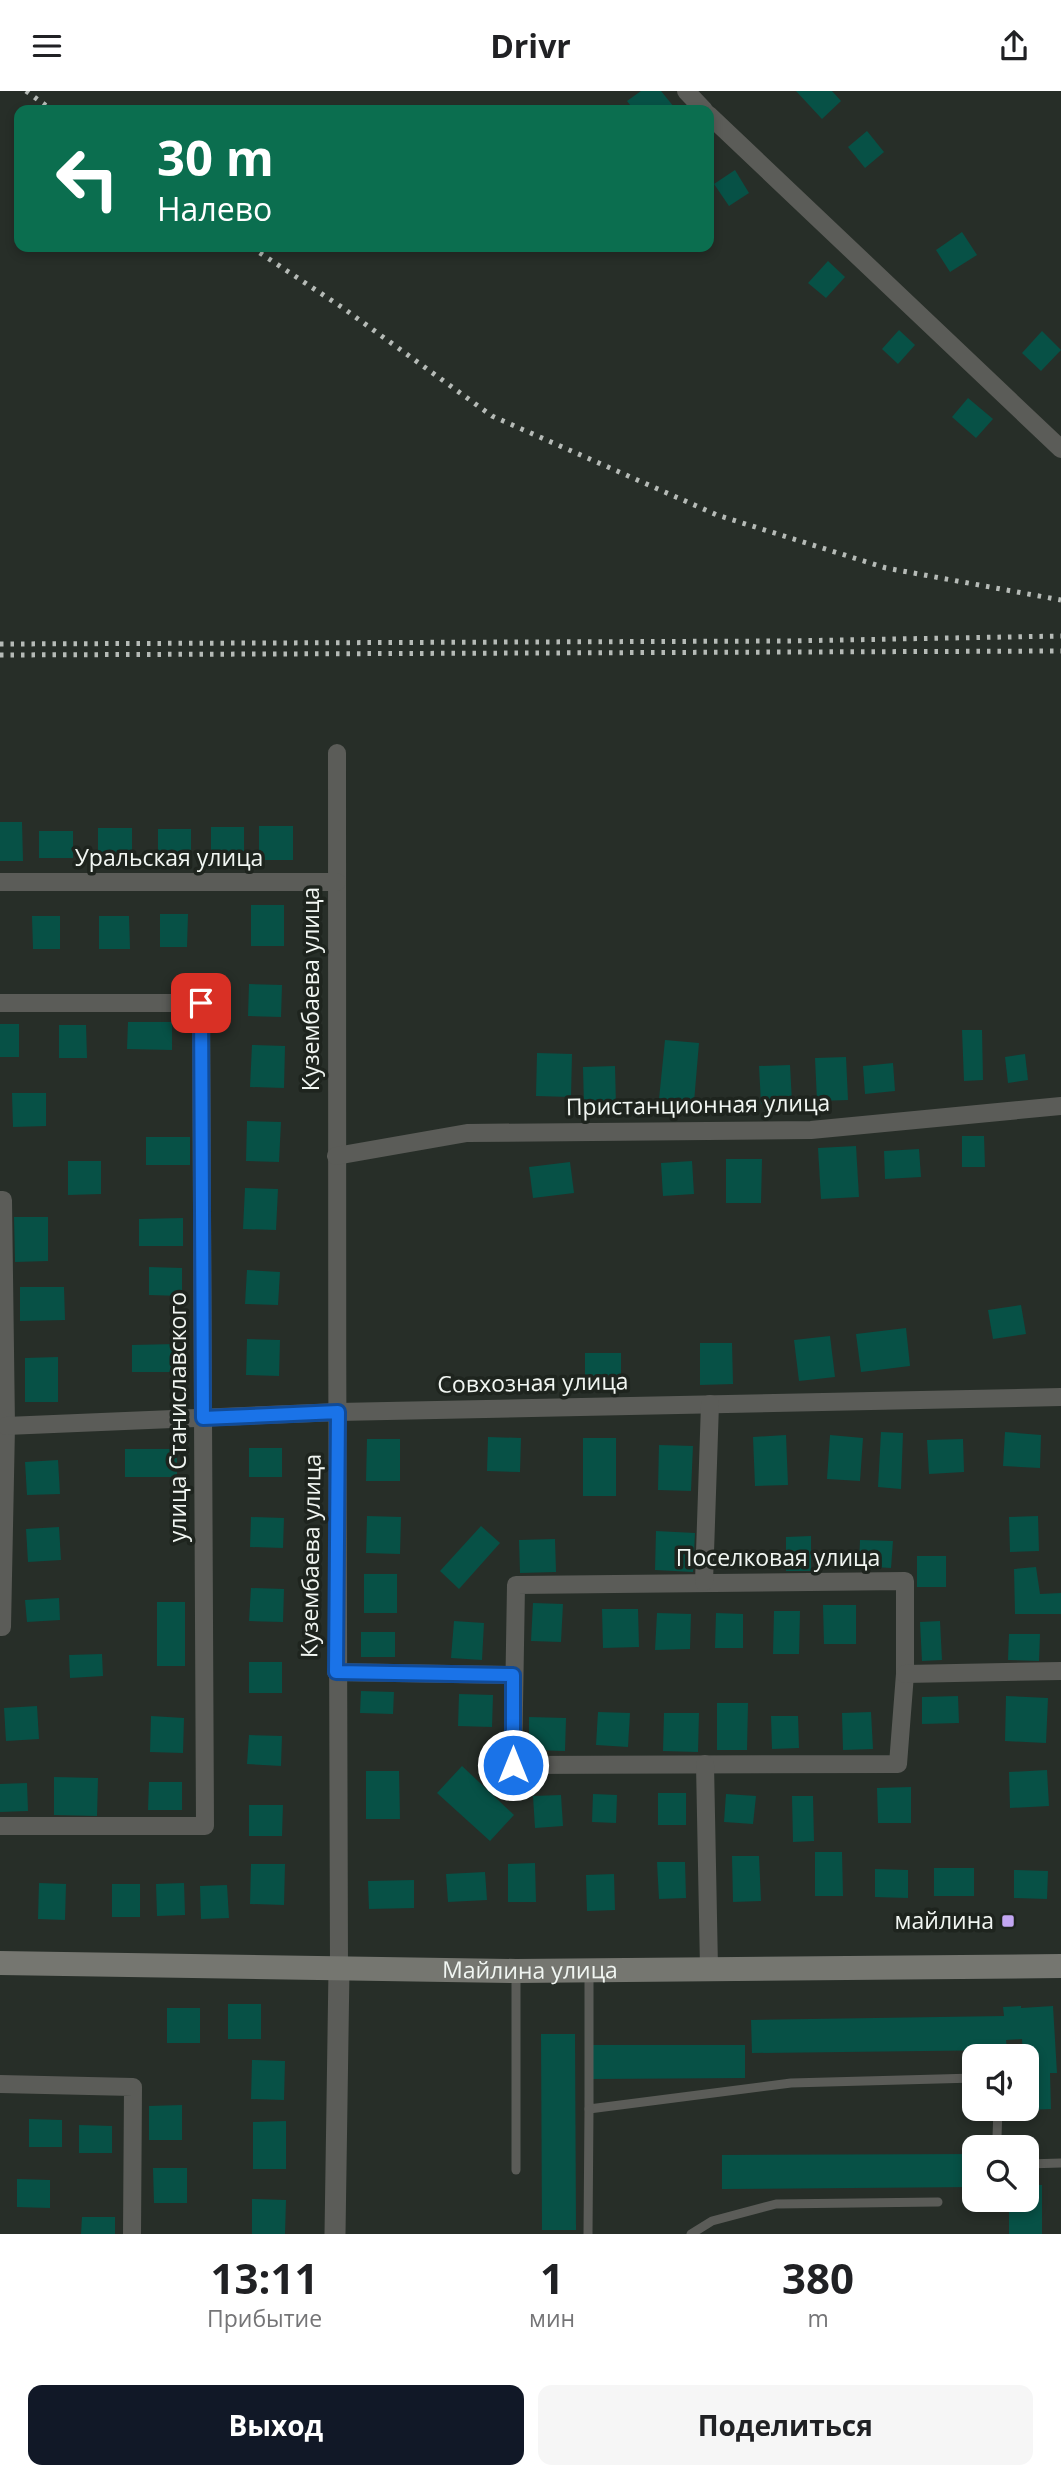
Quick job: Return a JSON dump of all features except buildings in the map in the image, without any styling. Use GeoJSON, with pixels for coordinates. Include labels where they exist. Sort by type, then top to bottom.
{"type":"FeatureCollection","features":[{"type":"Feature","properties":{"kind":"main road","name":"Майлина улица"},"geometry":{"type":"LineString","coordinates":[[0,1963],[516,1971],[1061,1966]]}},
{"type":"Feature","properties":{"kind":"street"},"geometry":{"type":"LineString","coordinates":[[686,91],[699,105]]}},
{"type":"Feature","properties":{"kind":"street"},"geometry":{"type":"LineString","coordinates":[[714,120],[1061,449]]}},
{"type":"Feature","properties":{"kind":"street","name":"Кузембаева улица"},"geometry":{"type":"LineString","coordinates":[[335,2234],[339,1969],[336,1672],[337,753]]}},
{"type":"Feature","properties":{"kind":"street","name":"Уральская улица"},"geometry":{"type":"LineString","coordinates":[[0,882],[337,882]]}},
{"type":"Feature","properties":{"kind":"street","name":"улица Станиславского"},"geometry":{"type":"LineString","coordinates":[[0,1003],[201,1003],[205,1826],[0,1826]]}},
{"type":"Feature","properties":{"kind":"street","name":"Пристанционная улица"},"geometry":{"type":"LineString","coordinates":[[336,1156],[467,1133],[811,1130],[1061,1106]]}},
{"type":"Feature","properties":{"kind":"street"},"geometry":{"type":"LineString","coordinates":[[0,1200],[4,1200],[6,1426],[0,1627]]}},
{"type":"Feature","properties":{"kind":"street","name":"Совхозная улица"},"geometry":{"type":"LineString","coordinates":[[6,1426],[338,1412],[1061,1397]]}},
{"type":"Feature","properties":{"kind":"street"},"geometry":{"type":"LineString","coordinates":[[704,1582],[710,1404]]}},
{"type":"Feature","properties":{"kind":"street","name":"Поселковая улица"},"geometry":{"type":"LineString","coordinates":[[905,1581],[905,1674],[898,1764],[513,1765],[516,1585],[704,1582],[905,1581]]}},
{"type":"Feature","properties":{"kind":"street"},"geometry":{"type":"LineString","coordinates":[[905,1674],[1061,1671]]}},
{"type":"Feature","properties":{"kind":"street"},"geometry":{"type":"LineString","coordinates":[[336,1672],[513,1675]]}},
{"type":"Feature","properties":{"kind":"street"},"geometry":{"type":"LineString","coordinates":[[705,1764],[709,1968]]}},
{"type":"Feature","properties":{"kind":"street"},"geometry":{"type":"LineString","coordinates":[[0,2084],[133,2087],[132,2234]]}},
{"type":"Feature","properties":{"kind":"lane"},"geometry":{"type":"LineString","coordinates":[[516,1971],[516,2170]]}},
{"type":"Feature","properties":{"kind":"lane"},"geometry":{"type":"LineString","coordinates":[[588,2234],[589,1971]]}},
{"type":"Feature","properties":{"kind":"lane"},"geometry":{"type":"LineString","coordinates":[[589,2109],[791,2083],[962,2078]]}},
{"type":"Feature","properties":{"kind":"lane"},"geometry":{"type":"LineString","coordinates":[[1039,2164],[1061,2163]]}},
{"type":"Feature","properties":{"kind":"lane"},"geometry":{"type":"LineString","coordinates":[[691,2234],[712,2221],[776,2204],[938,2202]]}},
{"type":"Feature","properties":{"kind":"railway"},"geometry":{"type":"LineString","coordinates":[[26,91],[45,105]]}},
{"type":"Feature","properties":{"kind":"railway"},"geometry":{"type":"LineString","coordinates":[[259,252],[343,308],[492,416],[717,515],[886,568],[1061,600]]}},
{"type":"Feature","properties":{"kind":"railway"},"geometry":{"type":"LineString","coordinates":[[0,644],[786,641],[1061,636]]}},
{"type":"Feature","properties":{"kind":"railway"},"geometry":{"type":"LineString","coordinates":[[0,655],[1061,651]]}},
{"type":"Feature","properties":{"kind":"place","name":"майлина"},"geometry":{"type":"Point","coordinates":[1008,1921]}},
{"type":"Feature","properties":{"kind":"route"},"geometry":{"type":"LineString","coordinates":[[201,1003],[203,1418],[338,1412],[336,1672],[513,1675],[513,1765]]}}]}
